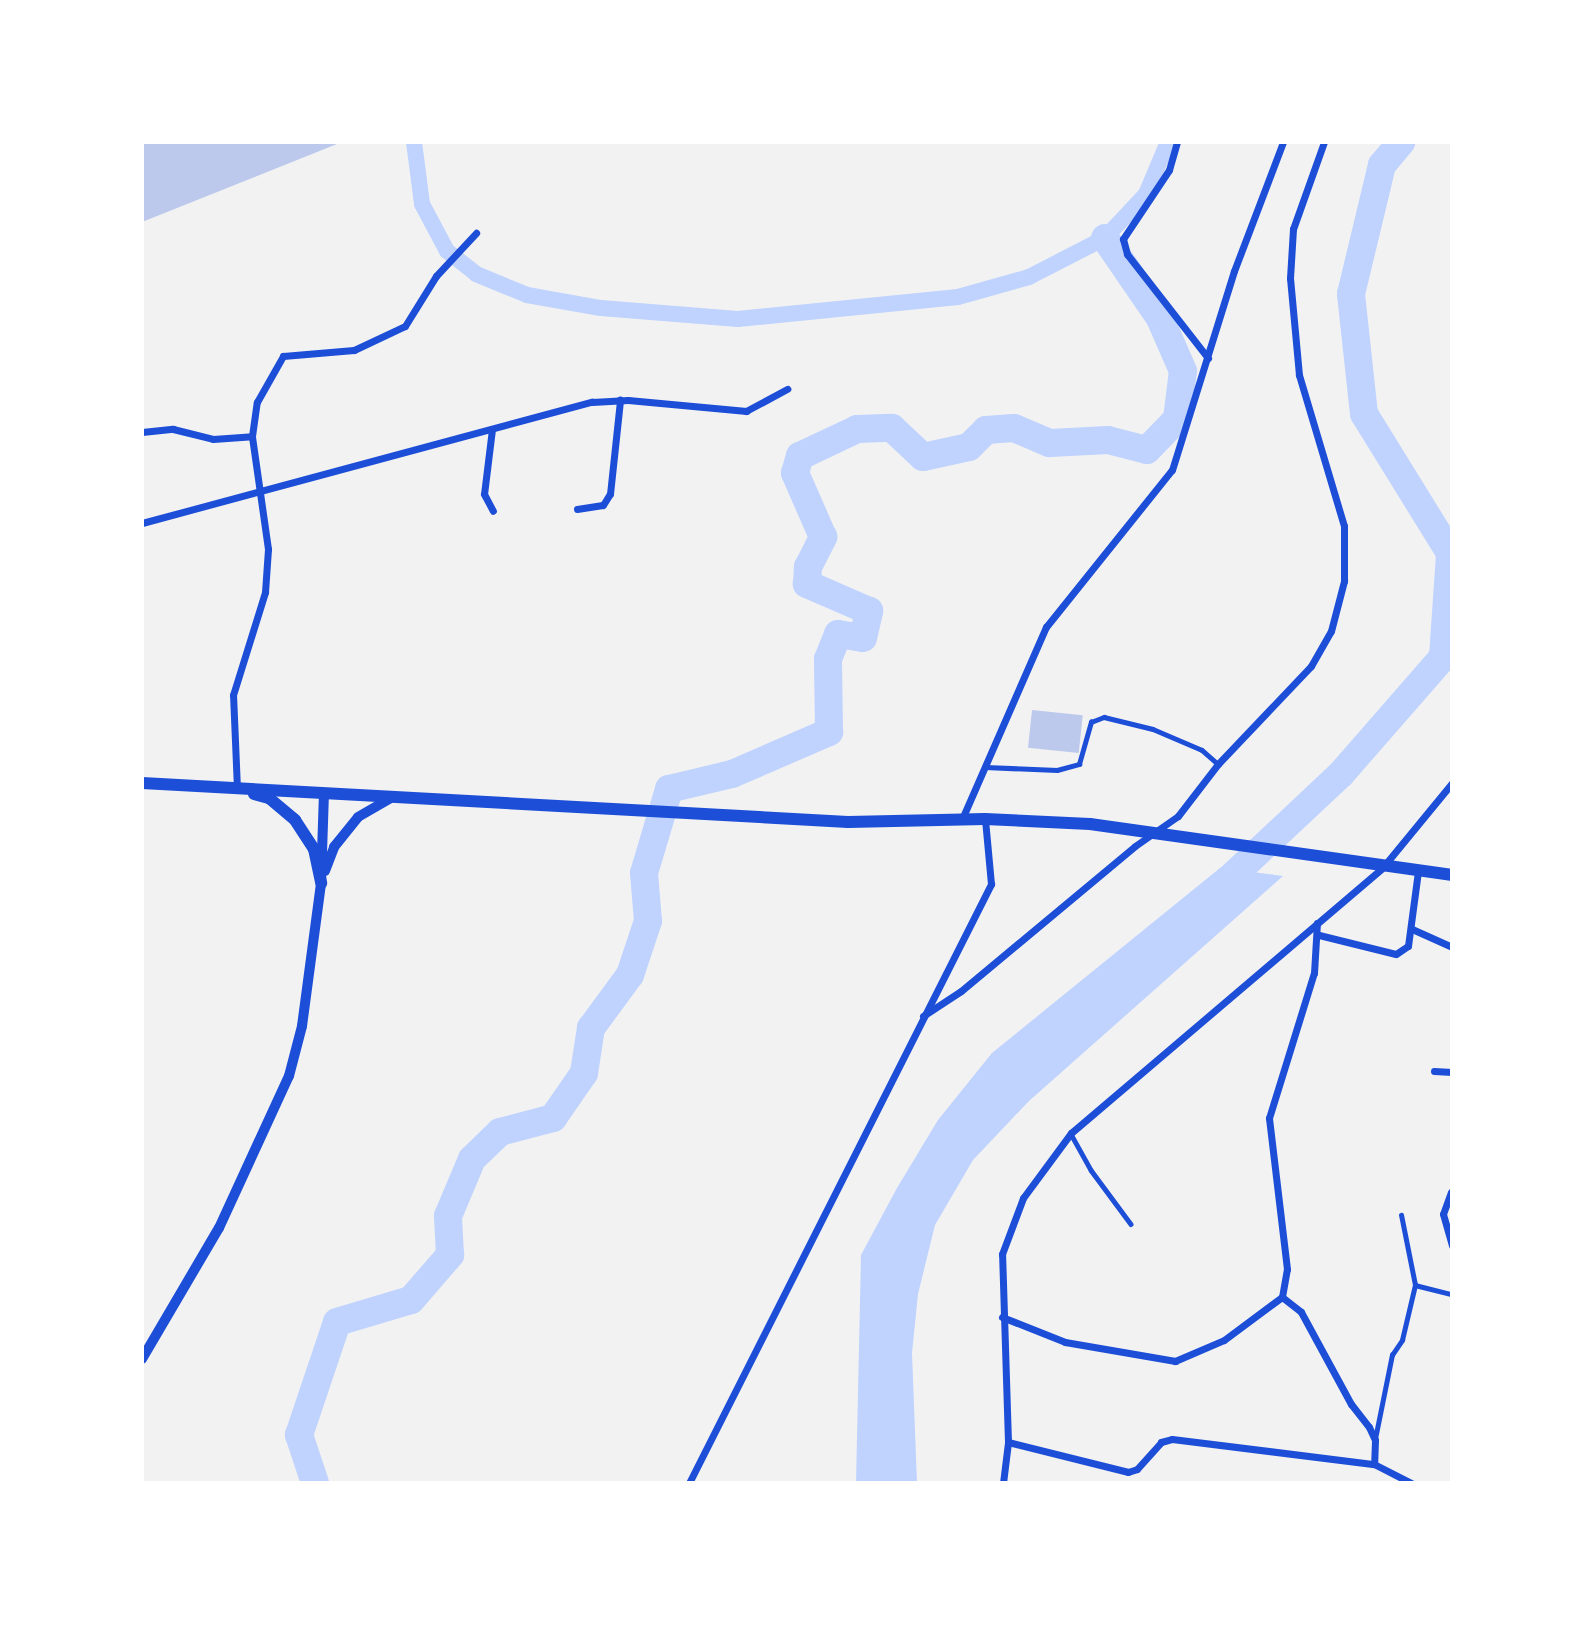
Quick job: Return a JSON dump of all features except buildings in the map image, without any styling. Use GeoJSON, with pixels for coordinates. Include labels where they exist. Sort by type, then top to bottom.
{"type":"FeatureCollection","features":[{"type":"Feature","properties":{"kind":"main road"},"geometry":{"type":"LineString","coordinates":[[142,783],[848,822],[985,819],[1090,824],[1150,835],[1452,876]]}},
{"type":"Feature","properties":{"kind":"main road"},"geometry":{"type":"LineString","coordinates":[[237,789],[269,799],[295,820],[313,849],[321,883]]}},
{"type":"Feature","properties":{"kind":"street"},"geometry":{"type":"LineString","coordinates":[[1177,142],[1169,170],[1123,239],[1127,254],[1208,358]]}},
{"type":"Feature","properties":{"kind":"street"},"geometry":{"type":"LineString","coordinates":[[962,819],[1046,627],[1172,470],[1234,271],[1283,142]]}},
{"type":"Feature","properties":{"kind":"street"},"geometry":{"type":"LineString","coordinates":[[923,1016],[961,991],[1150,835],[1178,816],[1218,764],[1311,666],[1331,631],[1344,581],[1344,526],[1299,375],[1291,325],[1293,229],[1324,142]]}},
{"type":"Feature","properties":{"kind":"street"},"geometry":{"type":"LineString","coordinates":[[237,789],[233,695],[265,592],[268,549],[252,436],[257,402],[283,356],[354,350],[405,326],[436,276],[453,254],[476,233]]}},
{"type":"Feature","properties":{"kind":"street"},"geometry":{"type":"LineString","coordinates":[[142,523],[592,402],[620,400],[746,411],[787,389]]}},
{"type":"Feature","properties":{"kind":"street"},"geometry":{"type":"LineString","coordinates":[[578,509],[603,505],[610,494],[620,400]]}},
{"type":"Feature","properties":{"kind":"street"},"geometry":{"type":"LineString","coordinates":[[142,432],[173,429],[214,439],[252,436]]}},
{"type":"Feature","properties":{"kind":"street"},"geometry":{"type":"LineString","coordinates":[[492,429],[484,494],[493,512]]}},
{"type":"Feature","properties":{"kind":"street"},"geometry":{"type":"LineString","coordinates":[[1003,1483],[1008,1442],[1002,1254],[1023,1198],[1071,1133],[1383,867],[1452,782]]}},
{"type":"Feature","properties":{"kind":"street"},"geometry":{"type":"LineString","coordinates":[[142,1359],[219,1228],[289,1076],[302,1026],[321,883],[324,794]]}},
{"type":"Feature","properties":{"kind":"street"},"geometry":{"type":"LineString","coordinates":[[321,883],[334,846],[358,817],[391,798]]}},
{"type":"Feature","properties":{"kind":"street"},"geometry":{"type":"LineString","coordinates":[[689,1483],[991,884],[985,819]]}},
{"type":"Feature","properties":{"kind":"street"},"geometry":{"type":"LineString","coordinates":[[1319,935],[1396,954],[1408,946],[1418,871]]}},
{"type":"Feature","properties":{"kind":"street"},"geometry":{"type":"LineString","coordinates":[[1002,1317],[1065,1342],[1175,1361],[1224,1340],[1282,1297],[1287,1269],[1269,1118],[1314,973],[1319,935],[1317,923]]}},
{"type":"Feature","properties":{"kind":"street"},"geometry":{"type":"LineString","coordinates":[[1412,929],[1452,947]]}},
{"type":"Feature","properties":{"kind":"street"},"geometry":{"type":"LineString","coordinates":[[1434,1071],[1452,1072]]}},
{"type":"Feature","properties":{"kind":"street"},"geometry":{"type":"LineString","coordinates":[[1451,1192],[1443,1214],[1452,1246]]}},
{"type":"Feature","properties":{"kind":"street"},"geometry":{"type":"LineString","coordinates":[[1282,1297],[1301,1312],[1375,1440],[1374,1464]]}},
{"type":"Feature","properties":{"kind":"street"},"geometry":{"type":"LineString","coordinates":[[1008,1442],[1120,1471],[1137,1469],[1154,1448],[1172,1439],[1374,1464],[1410,1483]]}},
{"type":"Feature","properties":{"kind":"lane"},"geometry":{"type":"LineString","coordinates":[[985,767],[1057,770],[1079,764],[1091,722],[1104,718],[1153,729],[1202,750],[1218,764]]}},
{"type":"Feature","properties":{"kind":"lane"},"geometry":{"type":"LineString","coordinates":[[1071,1133],[1091,1170],[1131,1224]]}},
{"type":"Feature","properties":{"kind":"lane"},"geometry":{"type":"LineString","coordinates":[[1375,1440],[1392,1355],[1405,1333],[1415,1285],[1401,1215]]}},
{"type":"Feature","properties":{"kind":"lane"},"geometry":{"type":"LineString","coordinates":[[1415,1285],[1452,1294]]}},
{"type":"Feature","properties":{"kind":"water"},"geometry":{"type":"Polygon","coordinates":[[[1220,868],[1283,876],[1029,1101],[973,1160],[935,1225],[918,1294],[912,1353],[917,1483],[856,1483],[861,1255],[897,1188],[938,1120],[992,1053],[1220,868]]]}},
{"type":"Feature","properties":{"kind":"waterway"},"geometry":{"type":"LineString","coordinates":[[414,142],[422,204],[447,251],[476,274],[527,295],[601,308],[738,319],[958,297],[1029,277],[1105,238],[1146,194],[1168,142]]}},
{"type":"Feature","properties":{"kind":"waterway"},"geometry":{"type":"LineString","coordinates":[[1210,897],[1341,774],[1443,657],[1450,553],[1364,414],[1351,294],[1382,165],[1401,142]]}},
{"type":"Feature","properties":{"kind":"waterway"},"geometry":{"type":"LineString","coordinates":[[315,1483],[299,1435],[337,1322],[411,1300],[450,1255],[448,1216],[472,1159],[500,1132],[553,1118],[584,1073],[591,1028],[630,975],[648,921],[644,873],[669,789],[732,774],[829,732],[828,659],[838,634],[863,638],[869,611],[807,584],[808,567],[823,537],[795,473],[800,456],[857,429],[892,428],[923,457],[969,447],[986,430],[1014,428],[1050,443],[1108,440],[1147,450],[1177,419],[1183,371],[1160,318],[1105,238]]}}]}
